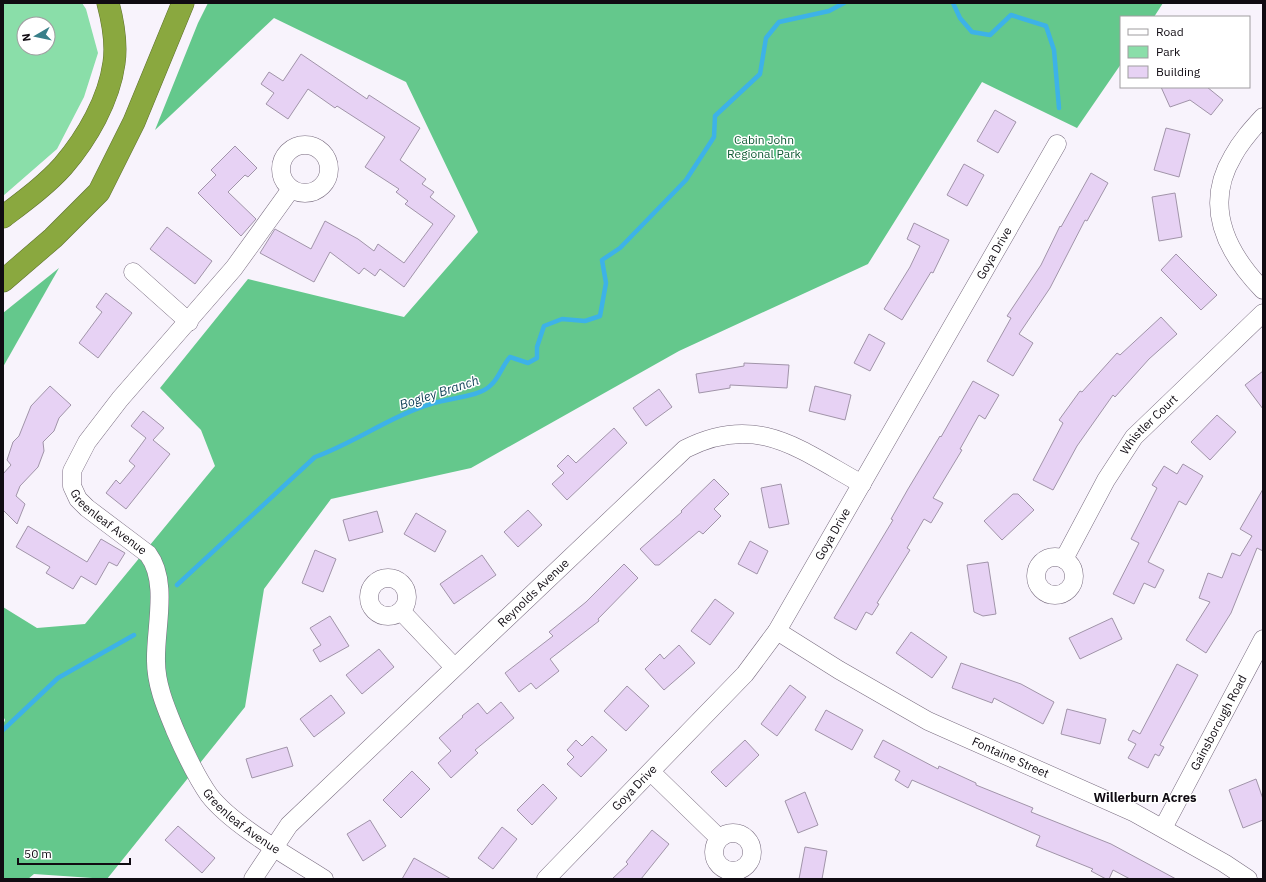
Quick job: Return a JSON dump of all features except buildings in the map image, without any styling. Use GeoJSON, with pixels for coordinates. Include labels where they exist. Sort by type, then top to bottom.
{"type":"FeatureCollection","features":[{"type":"Feature","properties":{"kind":"highway"},"geometry":{"type":"LineString","coordinates":[[3,217],[39,189],[63,165],[88,131],[106,95],[114,63],[114,29],[108,3]]}},
{"type":"Feature","properties":{"kind":"highway"},"geometry":{"type":"LineString","coordinates":[[3,281],[53,238],[99,192],[134,122],[183,3]]}},
{"type":"Feature","properties":{"kind":"street"},"geometry":{"type":"LineString","coordinates":[[1263,117],[1233,156],[1224,176],[1219,205],[1223,230],[1228,243],[1247,273],[1263,290]]}},
{"type":"Feature","properties":{"kind":"street","name":"Goya Drive"},"geometry":{"type":"LineString","coordinates":[[546,879],[745,674],[777,630],[1057,144]]}},
{"type":"Feature","properties":{"kind":"street","name":"Greenleaf Avenue"},"geometry":{"type":"LineString","coordinates":[[291,189],[234,268],[189,322],[120,399],[86,442],[72,471],[72,486],[78,499],[87,508],[148,554],[153,561],[159,581],[156,674],[165,706],[187,756],[210,795],[235,820],[275,848],[324,879]]}},
{"type":"Feature","properties":{"kind":"street"},"geometry":{"type":"LineString","coordinates":[[133,272],[189,322]]}},
{"type":"Feature","properties":{"kind":"street","name":"Whistler Court"},"geometry":{"type":"LineString","coordinates":[[1064,559],[1106,480],[1134,437],[1263,313]]}},
{"type":"Feature","properties":{"kind":"street","name":"Reynolds Avenue"},"geometry":{"type":"LineString","coordinates":[[254,879],[275,848],[288,825],[672,459],[685,449],[699,442],[733,433],[759,434],[794,447],[862,484]]}},
{"type":"Feature","properties":{"kind":"street"},"geometry":{"type":"LineString","coordinates":[[401,611],[454,667]]}},
{"type":"Feature","properties":{"kind":"street","name":"Fontaine Street"},"geometry":{"type":"LineString","coordinates":[[777,630],[839,670],[928,721],[1133,812],[1163,828],[1248,879]]}},
{"type":"Feature","properties":{"kind":"street","name":"Gainsborough Road"},"geometry":{"type":"LineString","coordinates":[[1163,828],[1263,640]]}},
{"type":"Feature","properties":{"kind":"street"},"geometry":{"type":"LineString","coordinates":[[651,772],[719,838]]}},
{"type":"Feature","properties":{"kind":"green space"},"geometry":{"type":"Polygon","coordinates":[[[3,3],[82,3],[86,9],[98,53],[84,97],[57,149],[3,196],[3,3]]]}},
{"type":"Feature","properties":{"kind":"green space","name":"Cabin John Regional Park"},"geometry":{"type":"Polygon","coordinates":[[[208,3],[1163,3],[1155,16],[1120,16],[1120,65],[1077,128],[982,82],[868,264],[679,351],[471,468],[331,499],[264,589],[245,707],[107,879],[34,874],[28,879],[3,879],[3,725],[5,720],[3,716],[3,607],[37,628],[85,624],[215,466],[201,430],[160,388],[248,279],[404,317],[478,232],[406,82],[274,18],[155,130],[198,23],[208,3]]]}},
{"type":"Feature","properties":{"kind":"green space"},"geometry":{"type":"Polygon","coordinates":[[[59,268],[3,367],[3,313],[59,268]]]}},
{"type":"Feature","properties":{"kind":"waterway","name":"Bogley Branch"},"geometry":{"type":"LineString","coordinates":[[177,585],[315,457],[345,444],[403,414],[440,401],[472,395],[486,389],[496,379],[510,357],[528,363],[537,358],[537,347],[544,326],[562,319],[585,321],[600,316],[606,283],[602,260],[620,248],[686,180],[714,137],[715,116],[760,74],[766,38],[779,22],[829,11],[844,3]]}},
{"type":"Feature","properties":{"kind":"waterway"},"geometry":{"type":"LineString","coordinates":[[953,3],[960,18],[972,32],[990,35],[1011,15],[1046,26],[1054,50],[1059,108]]}},
{"type":"Feature","properties":{"kind":"waterway","name":"Bogley Branch"},"geometry":{"type":"LineString","coordinates":[[3,730],[58,678],[134,635]]}},
{"type":"Feature","properties":{"kind":"district","name":"Willerburn Acres"},"geometry":{"type":"Point","coordinates":[1145,797]}}]}
